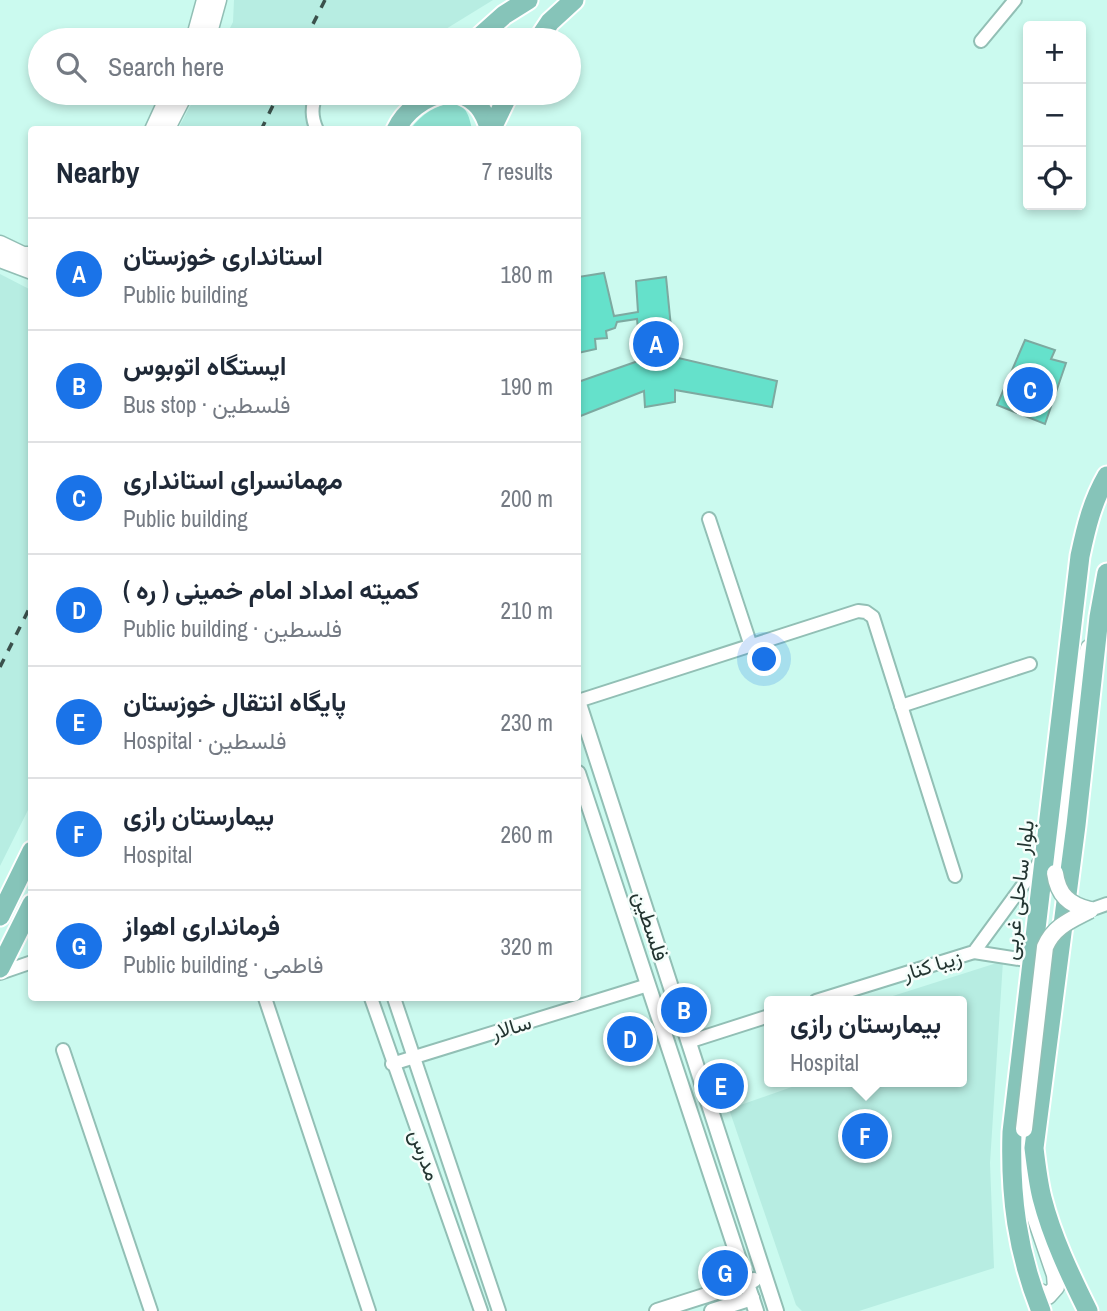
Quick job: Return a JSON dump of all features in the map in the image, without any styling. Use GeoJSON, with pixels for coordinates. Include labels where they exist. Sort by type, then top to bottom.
{"type":"FeatureCollection","features":[{"type":"Feature","properties":{"kind":"main road"},"geometry":{"type":"LineString","coordinates":[[197,28],[205,0]]}},
{"type":"Feature","properties":{"kind":"main road"},"geometry":{"type":"LineString","coordinates":[[210,28],[218,0]]}},
{"type":"Feature","properties":{"kind":"main road"},"geometry":{"type":"LineString","coordinates":[[489,28],[528,0]]}},
{"type":"Feature","properties":{"kind":"main road"},"geometry":{"type":"LineString","coordinates":[[546,28],[574,0]]}},
{"type":"Feature","properties":{"kind":"main road"},"geometry":{"type":"LineString","coordinates":[[155,126],[164,105]]}},
{"type":"Feature","properties":{"kind":"main road"},"geometry":{"type":"LineString","coordinates":[[168,126],[179,105]]}},
{"type":"Feature","properties":{"kind":"main road"},"geometry":{"type":"LineString","coordinates":[[399,123],[413,105]]}},
{"type":"Feature","properties":{"kind":"main road"},"geometry":{"type":"LineString","coordinates":[[399,123],[419,105]]}},
{"type":"Feature","properties":{"kind":"main road"},"geometry":{"type":"LineString","coordinates":[[478,105],[489,126]]}},
{"type":"Feature","properties":{"kind":"main road"},"geometry":{"type":"LineString","coordinates":[[493,126],[503,105]]}},
{"type":"Feature","properties":{"kind":"main road"},"geometry":{"type":"LineString","coordinates":[[0,244],[28,255]]}},
{"type":"Feature","properties":{"kind":"main road"},"geometry":{"type":"LineString","coordinates":[[0,259],[28,270]]}},
{"type":"Feature","properties":{"kind":"main road","name":"بلوار ساحلی غربی"},"geometry":{"type":"LineString","coordinates":[[1041,1311],[1015,1224],[1010,1178],[1012,1132],[1080,556],[1087,523],[1107,476]]}},
{"type":"Feature","properties":{"kind":"main road"},"geometry":{"type":"LineString","coordinates":[[1034,1149],[1076,825],[1099,617],[1107,573]]}},
{"type":"Feature","properties":{"kind":"main road"},"geometry":{"type":"LineString","coordinates":[[1090,910],[1076,907],[1065,899],[1057,887],[1055,873],[1074,699],[1099,617]]}},
{"type":"Feature","properties":{"kind":"main road"},"geometry":{"type":"LineString","coordinates":[[0,916],[28,859]]}},
{"type":"Feature","properties":{"kind":"main road"},"geometry":{"type":"LineString","coordinates":[[1032,1288],[1048,1296],[1056,1287],[1055,1275],[1029,1199],[1023,1164],[1024,1129],[1045,947],[1049,936],[1058,927],[1090,910]]}},
{"type":"Feature","properties":{"kind":"main road"},"geometry":{"type":"LineString","coordinates":[[0,971],[28,912]]}},
{"type":"Feature","properties":{"kind":"main road"},"geometry":{"type":"LineString","coordinates":[[1024,1129],[1034,1149],[1049,1219],[1088,1311]]}},
{"type":"Feature","properties":{"kind":"main road"},"geometry":{"type":"LineString","coordinates":[[1047,1254],[1049,1219]]}},
{"type":"Feature","properties":{"kind":"street"},"geometry":{"type":"LineString","coordinates":[[981,41],[1014,0]]}},
{"type":"Feature","properties":{"kind":"street"},"geometry":{"type":"LineString","coordinates":[[313,105],[312,119],[315,126]]}},
{"type":"Feature","properties":{"kind":"street"},"geometry":{"type":"LineString","coordinates":[[709,519],[751,646]]}},
{"type":"Feature","properties":{"kind":"street"},"geometry":{"type":"LineString","coordinates":[[581,700],[858,611],[866,612],[873,617],[955,876]]}},
{"type":"Feature","properties":{"kind":"street"},"geometry":{"type":"LineString","coordinates":[[901,706],[1030,664]]}},
{"type":"Feature","properties":{"kind":"street","name":"فلسطین"},"geometry":{"type":"LineString","coordinates":[[581,710],[776,1311]]}},
{"type":"Feature","properties":{"kind":"street","name":"فلسطین"},"geometry":{"type":"LineString","coordinates":[[581,787],[754,1304]]}},
{"type":"Feature","properties":{"kind":"street","name":"زیبا کنار"},"geometry":{"type":"LineString","coordinates":[[832,996],[974,952],[1045,856]]}},
{"type":"Feature","properties":{"kind":"street"},"geometry":{"type":"LineString","coordinates":[[1090,910],[1107,904]]}},
{"type":"Feature","properties":{"kind":"street"},"geometry":{"type":"LineString","coordinates":[[974,952],[1032,961]]}},
{"type":"Feature","properties":{"kind":"street"},"geometry":{"type":"LineString","coordinates":[[0,971],[28,963]]}},
{"type":"Feature","properties":{"kind":"street","name":"سالار"},"geometry":{"type":"LineString","coordinates":[[393,1064],[648,985]]}},
{"type":"Feature","properties":{"kind":"street"},"geometry":{"type":"LineString","coordinates":[[266,1001],[369,1311]]}},
{"type":"Feature","properties":{"kind":"street","name":"مدرس"},"geometry":{"type":"LineString","coordinates":[[372,1001],[481,1311]]}},
{"type":"Feature","properties":{"kind":"street","name":"مدرس"},"geometry":{"type":"LineString","coordinates":[[395,1001],[499,1311]]}},
{"type":"Feature","properties":{"kind":"street"},"geometry":{"type":"LineString","coordinates":[[688,1042],[764,1018]]}},
{"type":"Feature","properties":{"kind":"street"},"geometry":{"type":"LineString","coordinates":[[63,1050],[151,1311]]}},
{"type":"Feature","properties":{"kind":"street"},"geometry":{"type":"LineString","coordinates":[[657,1311],[765,1276]]}},
{"type":"Feature","properties":{"kind":"street"},"geometry":{"type":"LineString","coordinates":[[712,1311],[754,1304]]}},
{"type":"Feature","properties":{"kind":"shaded area"},"geometry":{"type":"Polygon","coordinates":[[[234,0],[493,0],[448,28],[230,28],[233,22],[234,0]]]}},
{"type":"Feature","properties":{"kind":"shaded area"},"geometry":{"type":"Polygon","coordinates":[[[191,105],[307,105],[308,126],[180,126],[191,105]]]}},
{"type":"Feature","properties":{"kind":"shaded area"},"geometry":{"type":"Polygon","coordinates":[[[0,274],[28,288],[28,810],[0,866],[0,274]]]}},
{"type":"Feature","properties":{"kind":"shaded area"},"geometry":{"type":"Polygon","coordinates":[[[1003,961],[990,1163],[994,1268],[859,1311],[802,1311],[796,1305],[729,1109],[792,1087],[967,1087],[967,996],[893,996],[1003,961]]]}},
{"type":"Feature","properties":{"kind":"green space"},"geometry":{"type":"Polygon","coordinates":[[[442,105],[460,105],[466,110],[471,126],[413,126],[430,111],[442,105]]]}},
{"type":"Feature","properties":{"kind":"building"},"geometry":{"type":"Polygon","coordinates":[[[604,273],[614,316],[638,312],[636,281],[666,277],[674,357],[777,381],[772,407],[675,390],[675,402],[645,407],[644,391],[581,416],[581,381],[641,360],[637,319],[617,322],[615,328],[606,331],[607,338],[595,339],[596,349],[581,352],[581,277],[604,273]]]}},
{"type":"Feature","properties":{"kind":"building"},"geometry":{"type":"Polygon","coordinates":[[[1025,340],[1055,350],[1051,359],[1066,363],[1045,424],[997,405],[1025,340]]]}},
{"type":"Feature","properties":{"kind":"railway"},"geometry":{"type":"LineString","coordinates":[[311,28],[325,0]]}},
{"type":"Feature","properties":{"kind":"railway"},"geometry":{"type":"LineString","coordinates":[[263,126],[273,105]]}},
{"type":"Feature","properties":{"kind":"railway"},"geometry":{"type":"LineString","coordinates":[[0,667],[28,611]]}},
{"type":"Feature","properties":{"kind":"place","name":"استانداری خوزستان"},"geometry":{"type":"Point","coordinates":[656,344]}},
{"type":"Feature","properties":{"kind":"place","name":"مهمانسرای استانداری"},"geometry":{"type":"Point","coordinates":[1030,390]}},
{"type":"Feature","properties":{"kind":"place","name":"ایستگاه اتوبوس"},"geometry":{"type":"Point","coordinates":[684,1010]}},
{"type":"Feature","properties":{"kind":"place","name":"کمیته امداد امام خمینی ( ره )"},"geometry":{"type":"Point","coordinates":[630,1039]}},
{"type":"Feature","properties":{"kind":"place","name":"پایگاه انتقال خوزستان"},"geometry":{"type":"Point","coordinates":[721,1086]}},
{"type":"Feature","properties":{"kind":"place","name":"بیمارستان رازی"},"geometry":{"type":"Point","coordinates":[865,1136]}},
{"type":"Feature","properties":{"kind":"place","name":"فرمانداری اهواز"},"geometry":{"type":"Point","coordinates":[725,1273]}}]}
